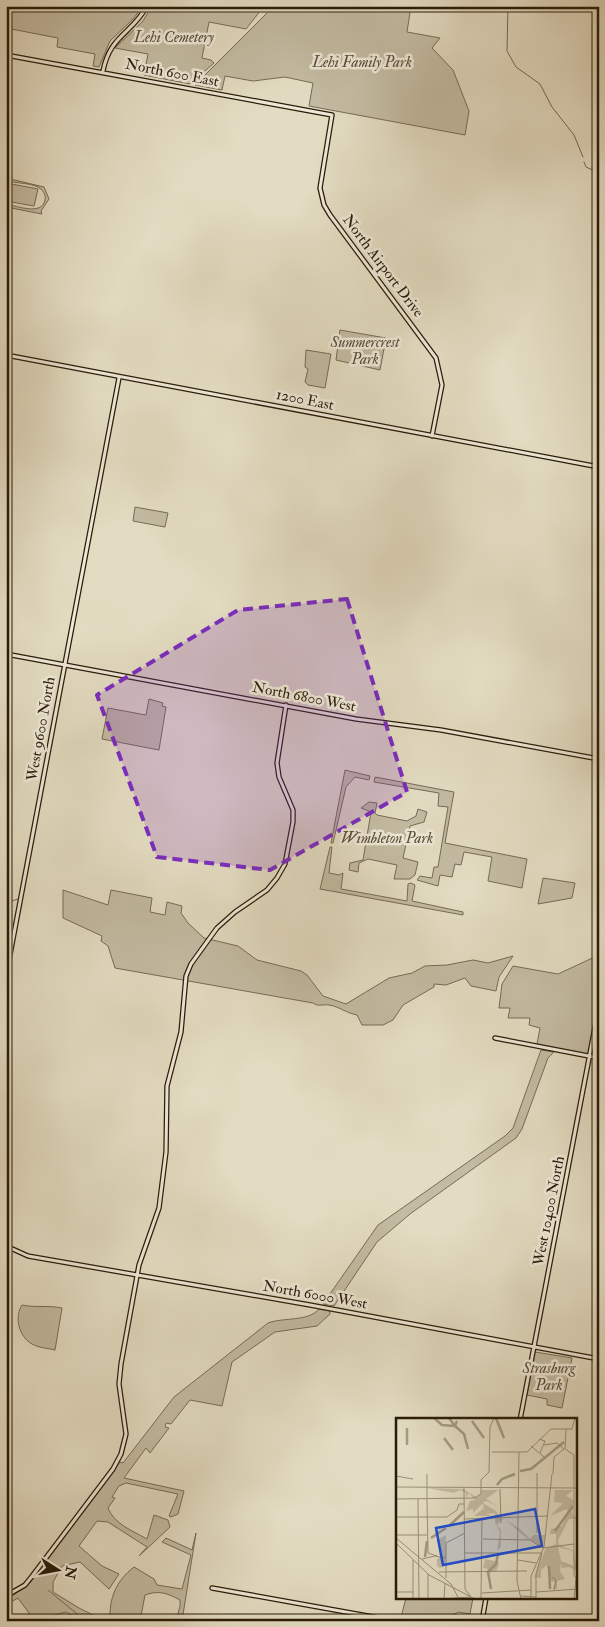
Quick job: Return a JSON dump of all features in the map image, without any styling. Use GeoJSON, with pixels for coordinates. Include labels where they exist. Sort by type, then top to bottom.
{"type":"FeatureCollection","features":[{"type":"Feature","properties":{"kind":"street"},"geometry":{"type":"LineString","coordinates":[[103,71],[107,56],[114,42],[136,22],[147,6]]}},
{"type":"Feature","properties":{"kind":"street","name":"North 600 East"},"geometry":{"type":"LineString","coordinates":[[6,55],[103,71],[332,115],[322,170],[321,196]]}},
{"type":"Feature","properties":{"kind":"street","name":"North Airport Drive"},"geometry":{"type":"LineString","coordinates":[[321,196],[330,215],[431,348],[440,369],[442,385],[432,436]]}},
{"type":"Feature","properties":{"kind":"street","name":"1200 East"},"geometry":{"type":"LineString","coordinates":[[6,355],[119,378],[599,467]]}},
{"type":"Feature","properties":{"kind":"street","name":"West 9600 North"},"geometry":{"type":"LineString","coordinates":[[6,976],[119,378]]}},
{"type":"Feature","properties":{"kind":"street","name":"North 6800 West"},"geometry":{"type":"LineString","coordinates":[[6,654],[356,719],[505,740],[599,759]]}},
{"type":"Feature","properties":{"kind":"street"},"geometry":{"type":"LineString","coordinates":[[6,1596],[25,1585],[119,1461],[126,1428],[120,1374],[137,1276],[142,1256],[158,1216],[166,1147],[167,1086],[181,1032],[185,985],[189,967],[214,932],[231,915],[267,890],[285,864],[293,822],[293,810],[279,777],[277,763],[286,705]]}},
{"type":"Feature","properties":{"kind":"street","name":"West 10400 North"},"geometry":{"type":"LineString","coordinates":[[520,1418],[599,1006]]}},
{"type":"Feature","properties":{"kind":"street"},"geometry":{"type":"LineString","coordinates":[[495,1038],[599,1058]]}},
{"type":"Feature","properties":{"kind":"street","name":"North 6000 West"},"geometry":{"type":"LineString","coordinates":[[6,1246],[26,1256],[310,1305],[599,1360]]}},
{"type":"Feature","properties":{"kind":"street"},"geometry":{"type":"LineString","coordinates":[[212,1588],[396,1621]]}},
{"type":"Feature","properties":{"kind":"street"},"geometry":{"type":"LineString","coordinates":[[482,1621],[486,1600]]}},
{"type":"Feature","properties":{"kind":"highlighted area"},"geometry":{"type":"Polygon","coordinates":[[[347,599],[407,792],[270,870],[157,857],[97,695],[238,610],[347,599]]]}},
{"type":"Feature","properties":{"kind":"green space","name":"Lehi Cemetery"},"geometry":{"type":"Polygon","coordinates":[[[6,6],[143,6],[133,19],[110,41],[99,67],[93,66],[95,54],[57,47],[58,38],[6,28],[6,6]]]}},
{"type":"Feature","properties":{"kind":"green space","name":"Lehi Cemetery"},"geometry":{"type":"Polygon","coordinates":[[[152,6],[250,6],[261,10],[246,29],[209,22],[202,58],[211,60],[214,63],[190,84],[144,75],[148,54],[115,48],[143,21],[152,6]]]}},
{"type":"Feature","properties":{"kind":"green space","name":"Lehi Family Park"},"geometry":{"type":"Polygon","coordinates":[[[274,6],[411,6],[407,32],[440,38],[432,48],[453,70],[469,111],[465,135],[309,106],[313,83],[285,77],[253,81],[225,76],[222,90],[195,85],[274,6]]]}},
{"type":"Feature","properties":{"kind":"green space"},"geometry":{"type":"Polygon","coordinates":[[[6,178],[44,187],[49,199],[41,211],[42,214],[6,207],[6,204],[28,209],[39,208],[43,205],[45,196],[38,187],[6,181],[6,178]]]}},
{"type":"Feature","properties":{"kind":"green space"},"geometry":{"type":"Polygon","coordinates":[[[6,183],[38,189],[34,206],[6,201],[6,183]]]}},
{"type":"Feature","properties":{"kind":"green space","name":"Summercrest Park"},"geometry":{"type":"Polygon","coordinates":[[[340,330],[386,338],[380,370],[336,360],[340,330]]]}},
{"type":"Feature","properties":{"kind":"green space"},"geometry":{"type":"Polygon","coordinates":[[[306,350],[331,354],[325,388],[308,385],[305,382],[308,369],[305,367],[306,350]]]}},
{"type":"Feature","properties":{"kind":"green space"},"geometry":{"type":"Polygon","coordinates":[[[135,507],[168,513],[165,527],[133,521],[135,507]]]}},
{"type":"Feature","properties":{"kind":"green space"},"geometry":{"type":"Polygon","coordinates":[[[149,699],[163,703],[162,706],[166,707],[159,750],[102,739],[108,708],[146,715],[149,699]]]}},
{"type":"Feature","properties":{"kind":"green space"},"geometry":{"type":"Polygon","coordinates":[[[345,770],[370,776],[369,780],[355,777],[346,787],[333,843],[331,843],[345,770]]]}},
{"type":"Feature","properties":{"kind":"green space"},"geometry":{"type":"Polygon","coordinates":[[[375,777],[454,792],[445,843],[527,859],[522,888],[488,881],[492,857],[464,852],[461,865],[455,864],[452,877],[440,875],[438,886],[417,880],[420,876],[432,878],[434,867],[438,867],[448,807],[438,806],[439,793],[374,782],[375,777]]]}},
{"type":"Feature","properties":{"kind":"green space","name":"Wimbleton Park"},"geometry":{"type":"Polygon","coordinates":[[[369,802],[377,803],[375,813],[377,815],[407,821],[416,816],[418,809],[427,812],[424,822],[410,826],[403,858],[418,862],[415,875],[410,879],[394,879],[397,865],[368,859],[359,863],[358,872],[349,870],[350,863],[363,860],[371,812],[361,808],[369,802]]]}},
{"type":"Feature","properties":{"kind":"green space"},"geometry":{"type":"Polygon","coordinates":[[[330,847],[332,847],[329,873],[339,875],[343,873],[341,889],[407,901],[408,884],[411,883],[415,885],[412,901],[463,912],[463,915],[320,889],[330,847]]]}},
{"type":"Feature","properties":{"kind":"green space"},"geometry":{"type":"Polygon","coordinates":[[[543,878],[575,883],[572,898],[538,904],[543,878]]]}},
{"type":"Feature","properties":{"kind":"green space"},"geometry":{"type":"Polygon","coordinates":[[[63,890],[108,905],[111,890],[152,898],[150,912],[165,915],[167,902],[182,906],[181,913],[188,923],[204,938],[238,946],[257,960],[301,971],[307,975],[323,996],[346,1004],[389,978],[412,973],[425,966],[447,965],[473,960],[488,963],[513,956],[499,977],[496,991],[471,986],[465,978],[446,985],[434,984],[434,987],[403,1005],[393,1020],[383,1025],[362,1025],[357,1015],[332,1006],[317,1005],[115,968],[108,946],[101,941],[102,936],[63,918],[63,890]]]}},
{"type":"Feature","properties":{"kind":"green space"},"geometry":{"type":"Polygon","coordinates":[[[599,955],[599,994],[589,1053],[537,1044],[540,1028],[529,1025],[530,1018],[508,1018],[510,1008],[499,1008],[502,984],[513,966],[558,974],[599,955]]]}},
{"type":"Feature","properties":{"kind":"green space"},"geometry":{"type":"Polygon","coordinates":[[[541,1050],[554,1052],[548,1058],[522,1129],[516,1138],[410,1214],[377,1242],[334,1306],[323,1304],[378,1225],[505,1136],[513,1128],[541,1050]]]}},
{"type":"Feature","properties":{"kind":"green space"},"geometry":{"type":"Polygon","coordinates":[[[22,1305],[62,1308],[55,1350],[35,1345],[24,1337],[18,1321],[22,1305]]]}},
{"type":"Feature","properties":{"kind":"green space"},"geometry":{"type":"Polygon","coordinates":[[[319,1309],[330,1311],[330,1314],[317,1326],[275,1332],[232,1362],[222,1406],[190,1400],[171,1424],[166,1423],[165,1427],[169,1428],[150,1453],[146,1448],[124,1478],[184,1491],[178,1514],[169,1516],[178,1494],[126,1483],[119,1486],[112,1497],[115,1498],[108,1508],[119,1523],[147,1539],[154,1515],[168,1520],[170,1527],[139,1556],[147,1547],[108,1522],[97,1521],[79,1546],[102,1566],[119,1574],[109,1589],[80,1562],[62,1566],[53,1582],[53,1592],[105,1621],[81,1621],[66,1612],[47,1617],[45,1621],[28,1621],[29,1613],[18,1598],[13,1601],[11,1597],[30,1583],[120,1462],[123,1463],[174,1397],[268,1323],[302,1318],[309,1316],[319,1309]]]}},
{"type":"Feature","properties":{"kind":"green space","name":"Strasburg Park"},"geometry":{"type":"Polygon","coordinates":[[[535,1352],[572,1358],[562,1408],[547,1405],[547,1399],[527,1395],[535,1352]]]}},
{"type":"Feature","properties":{"kind":"green space"},"geometry":{"type":"Polygon","coordinates":[[[196,1533],[182,1621],[176,1621],[180,1600],[167,1594],[150,1593],[145,1595],[140,1621],[110,1621],[112,1597],[118,1584],[134,1567],[154,1579],[157,1585],[182,1589],[191,1555],[162,1542],[166,1538],[192,1550],[196,1533]]]}},
{"type":"Feature","properties":{"kind":"green space"},"geometry":{"type":"Polygon","coordinates":[[[405,1600],[473,1600],[470,1614],[458,1612],[453,1615],[452,1621],[421,1621],[401,1617],[405,1600]]]}},
{"type":"Feature","properties":{"kind":"waterway"},"geometry":{"type":"LineString","coordinates":[[508,6],[507,51],[516,67],[540,84],[552,107],[574,135],[583,157]]}},
{"type":"Feature","properties":{"kind":"waterway"},"geometry":{"type":"LineString","coordinates":[[584,162],[586,167],[599,173]]}},
{"type":"Feature","properties":{"kind":"waterway"},"geometry":{"type":"LineString","coordinates":[[6,903],[18,899]]}},
{"type":"Feature","properties":{"kind":"waterway"},"geometry":{"type":"LineString","coordinates":[[48,1590],[82,1618]]}}]}
